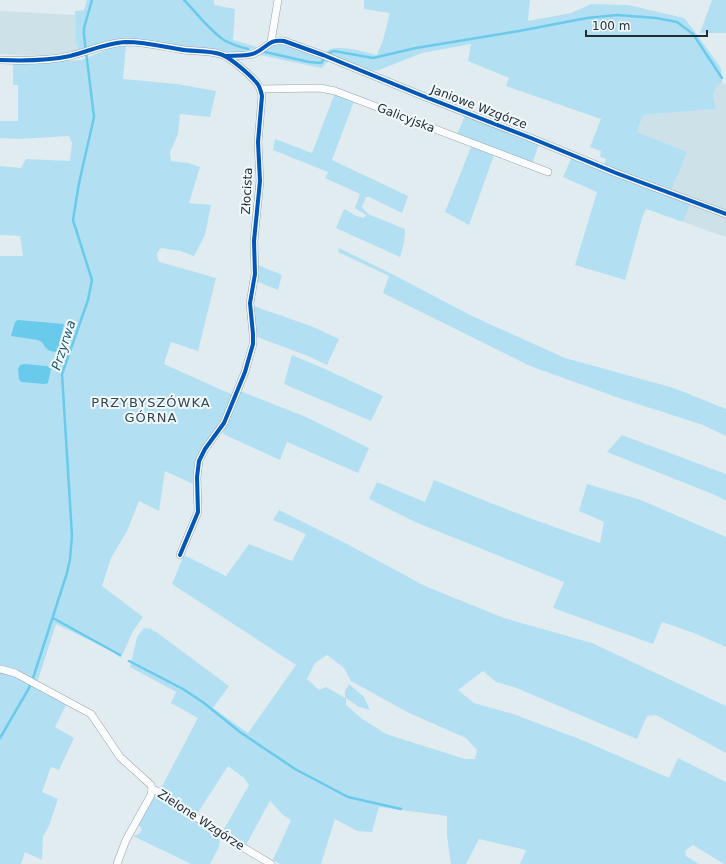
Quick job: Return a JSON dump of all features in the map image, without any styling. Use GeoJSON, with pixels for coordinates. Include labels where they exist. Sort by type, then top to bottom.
{"type":"FeatureCollection","features":[{"type":"Feature","properties":{"kind":"street"},"geometry":{"type":"LineString","coordinates":[[0,60],[56,59],[116,43],[128,42],[151,44],[184,50],[209,51],[225,56],[255,54],[271,42],[278,0]]}},
{"type":"Feature","properties":{"kind":"street","name":"Janiowe Wzgórze"},"geometry":{"type":"LineString","coordinates":[[271,42],[278,40],[284,41],[322,55],[616,173],[726,214]]}},
{"type":"Feature","properties":{"kind":"street"},"geometry":{"type":"LineString","coordinates":[[225,56],[251,77],[261,90]]}},
{"type":"Feature","properties":{"kind":"street","name":"Galicyjska"},"geometry":{"type":"LineString","coordinates":[[261,90],[320,88],[336,90],[548,172]]}},
{"type":"Feature","properties":{"kind":"street","name":"Złocista"},"geometry":{"type":"LineString","coordinates":[[180,555],[198,512],[197,477],[199,462],[205,449],[224,423],[245,372],[253,344],[250,303],[255,274],[254,241],[260,180],[258,142],[262,96],[261,90]]}},
{"type":"Feature","properties":{"kind":"street","name":"Zielone Wzgórze"},"geometry":{"type":"LineString","coordinates":[[0,669],[15,673],[91,714],[120,757],[151,784],[152,789],[159,792],[224,836],[271,864]]}},
{"type":"Feature","properties":{"kind":"street"},"geometry":{"type":"LineString","coordinates":[[117,864],[126,840],[151,795],[152,789]]}},
{"type":"Feature","properties":{"kind":"shaded area"},"geometry":{"type":"Polygon","coordinates":[[[87,0],[214,0],[214,5],[235,9],[233,40],[257,47],[247,52],[226,52],[188,48],[148,41],[79,51],[76,41],[75,11],[84,10],[87,0]]]}},
{"type":"Feature","properties":{"kind":"shaded area"},"geometry":{"type":"Polygon","coordinates":[[[364,0],[530,0],[528,21],[571,13],[591,4],[628,5],[684,18],[721,68],[722,83],[717,85],[713,95],[716,109],[643,115],[637,132],[687,152],[671,190],[634,178],[604,165],[606,159],[600,157],[601,151],[590,147],[601,119],[506,86],[509,78],[468,61],[471,44],[422,53],[379,70],[370,71],[325,53],[335,48],[342,48],[377,55],[383,40],[390,13],[364,9],[364,0]]]}},
{"type":"Feature","properties":{"kind":"shaded area"},"geometry":{"type":"Polygon","coordinates":[[[712,0],[726,0],[726,33],[700,33],[712,0]]]}},
{"type":"Feature","properties":{"kind":"shaded area"},"geometry":{"type":"Polygon","coordinates":[[[0,11],[75,15],[79,51],[40,56],[0,54],[0,11]]]}},
{"type":"Feature","properties":{"kind":"shaded area"},"geometry":{"type":"Polygon","coordinates":[[[277,44],[291,46],[329,61],[321,68],[260,55],[268,48],[277,44]]]}},
{"type":"Feature","properties":{"kind":"shaded area"},"geometry":{"type":"Polygon","coordinates":[[[126,46],[123,79],[177,84],[216,91],[210,117],[180,114],[178,134],[170,152],[171,161],[188,163],[200,167],[189,203],[211,205],[205,235],[194,256],[180,251],[161,248],[157,253],[158,260],[160,262],[216,278],[198,351],[171,342],[164,364],[233,395],[219,424],[197,455],[193,484],[165,471],[159,511],[139,501],[127,531],[111,558],[102,586],[143,617],[133,631],[121,658],[110,650],[56,624],[38,680],[36,681],[0,666],[0,256],[23,256],[20,236],[0,235],[0,166],[21,168],[26,159],[70,161],[72,143],[69,136],[19,139],[0,138],[0,121],[18,121],[18,85],[13,85],[13,64],[81,60],[113,47],[126,46]]]}},
{"type":"Feature","properties":{"kind":"shaded area"},"geometry":{"type":"Polygon","coordinates":[[[722,83],[726,85],[726,237],[683,222],[691,199],[671,190],[637,132],[643,115],[716,109],[713,95],[717,85],[722,83]]]}},
{"type":"Feature","properties":{"kind":"shaded area"},"geometry":{"type":"Polygon","coordinates":[[[335,93],[354,101],[332,160],[408,196],[402,213],[369,197],[366,197],[362,207],[368,214],[405,229],[404,243],[400,257],[336,228],[344,209],[353,215],[364,218],[366,215],[355,208],[360,194],[325,178],[328,172],[273,150],[275,139],[312,153],[335,93]]]}},
{"type":"Feature","properties":{"kind":"shaded area"},"geometry":{"type":"Polygon","coordinates":[[[465,115],[539,144],[532,164],[457,135],[465,115]]]}},
{"type":"Feature","properties":{"kind":"shaded area"},"geometry":{"type":"Polygon","coordinates":[[[471,147],[494,155],[469,225],[445,212],[471,147]]]}},
{"type":"Feature","properties":{"kind":"shaded area"},"geometry":{"type":"Polygon","coordinates":[[[572,157],[690,203],[683,222],[646,209],[625,280],[575,265],[597,192],[563,177],[572,157]]]}},
{"type":"Feature","properties":{"kind":"shaded area"},"geometry":{"type":"Polygon","coordinates":[[[339,248],[472,316],[565,358],[674,388],[726,409],[726,436],[703,425],[619,398],[530,366],[383,293],[389,276],[338,252],[339,248]]]}},
{"type":"Feature","properties":{"kind":"shaded area"},"geometry":{"type":"Polygon","coordinates":[[[258,265],[282,275],[278,290],[258,282],[258,265]]]}},
{"type":"Feature","properties":{"kind":"shaded area"},"geometry":{"type":"Polygon","coordinates":[[[253,306],[311,326],[339,339],[327,365],[308,356],[257,337],[252,314],[253,306]]]}},
{"type":"Feature","properties":{"kind":"shaded area"},"geometry":{"type":"Polygon","coordinates":[[[292,355],[383,396],[371,421],[284,384],[292,355]]]}},
{"type":"Feature","properties":{"kind":"shaded area"},"geometry":{"type":"Polygon","coordinates":[[[240,391],[306,417],[369,448],[358,473],[287,442],[280,460],[223,434],[240,391]]]}},
{"type":"Feature","properties":{"kind":"shaded area"},"geometry":{"type":"Polygon","coordinates":[[[622,435],[726,474],[726,501],[715,495],[607,452],[622,435]]]}},
{"type":"Feature","properties":{"kind":"shaded area"},"geometry":{"type":"Polygon","coordinates":[[[434,480],[517,513],[600,543],[604,522],[579,511],[587,484],[641,500],[726,537],[726,647],[694,633],[662,622],[653,644],[553,608],[564,582],[415,522],[369,499],[377,482],[425,502],[434,480]]]}},
{"type":"Feature","properties":{"kind":"shaded area"},"geometry":{"type":"Polygon","coordinates":[[[279,510],[347,544],[425,586],[504,618],[592,643],[726,706],[726,753],[656,715],[647,716],[637,739],[514,687],[496,682],[483,671],[458,690],[474,703],[513,714],[582,740],[669,778],[678,758],[726,782],[726,864],[693,845],[685,851],[686,856],[699,864],[520,864],[526,850],[479,839],[466,864],[451,864],[447,836],[447,816],[379,807],[372,832],[357,831],[335,819],[321,864],[280,864],[273,860],[291,820],[283,815],[270,801],[246,845],[223,831],[249,785],[244,778],[228,766],[197,814],[161,788],[198,718],[171,703],[176,692],[130,667],[137,637],[144,628],[151,629],[229,686],[213,708],[248,733],[296,665],[172,584],[184,555],[226,576],[249,544],[292,561],[306,534],[273,520],[279,510]],[[327,655],[315,663],[307,679],[319,690],[326,687],[345,698],[345,691],[349,684],[364,697],[370,710],[359,707],[346,698],[346,705],[361,718],[386,734],[465,759],[475,759],[477,750],[466,738],[409,713],[351,681],[344,668],[327,655]]]}},
{"type":"Feature","properties":{"kind":"shaded area"},"geometry":{"type":"Polygon","coordinates":[[[0,672],[20,679],[66,705],[55,727],[74,738],[59,770],[51,767],[42,792],[58,799],[49,826],[43,836],[42,860],[25,852],[21,864],[0,864],[0,672]]]}},
{"type":"Feature","properties":{"kind":"shaded area"},"geometry":{"type":"Polygon","coordinates":[[[159,795],[220,838],[219,847],[210,864],[191,864],[133,836],[139,834],[142,830],[139,825],[154,797],[159,795]]]}},
{"type":"Feature","properties":{"kind":"water"},"geometry":{"type":"Polygon","coordinates":[[[18,320],[64,324],[58,350],[55,352],[49,350],[42,342],[38,340],[11,336],[15,322],[18,320]]]}},
{"type":"Feature","properties":{"kind":"water"},"geometry":{"type":"Polygon","coordinates":[[[20,365],[47,366],[51,369],[48,383],[21,382],[19,379],[18,369],[20,365]]]}},
{"type":"Feature","properties":{"kind":"waterway","name":"Przyrwa"},"geometry":{"type":"LineString","coordinates":[[0,738],[29,688],[67,573],[70,559],[72,536],[62,374],[88,300],[92,280],[73,220],[79,183],[94,117],[84,35],[84,28],[92,0]]}},
{"type":"Feature","properties":{"kind":"waterway"},"geometry":{"type":"LineString","coordinates":[[184,0],[208,26],[224,40],[239,47],[248,49]]}},
{"type":"Feature","properties":{"kind":"waterway"},"geometry":{"type":"LineString","coordinates":[[329,53],[334,51],[373,58],[416,48],[587,18],[617,15],[656,18],[677,22],[693,34],[722,78]]}},
{"type":"Feature","properties":{"kind":"waterway"},"geometry":{"type":"LineString","coordinates":[[265,52],[309,62],[321,63],[324,59]]}},
{"type":"Feature","properties":{"kind":"waterway"},"geometry":{"type":"LineString","coordinates":[[53,618],[120,655]]}},
{"type":"Feature","properties":{"kind":"waterway"},"geometry":{"type":"LineString","coordinates":[[129,661],[183,689],[204,703],[240,732],[295,769],[348,797],[401,809]]}},
{"type":"Feature","properties":{"kind":"cycle path"},"geometry":{"type":"LineString","coordinates":[[225,56],[252,54],[274,41],[284,41],[323,55],[616,173],[726,214]]}},
{"type":"Feature","properties":{"kind":"cycle path"},"geometry":{"type":"LineString","coordinates":[[0,60],[53,59],[70,56],[112,44],[126,42],[152,44],[183,50],[220,54],[244,70],[260,89],[262,96],[258,142],[260,181],[254,241],[255,274],[250,303],[253,344],[245,372],[224,423],[205,449],[199,461],[197,477],[198,512],[180,555]]}},
{"type":"Feature","properties":{"kind":"district","name":"PRZYBYSZÓWKA GÓRNA"},"geometry":{"type":"Point","coordinates":[151,410]}}]}
